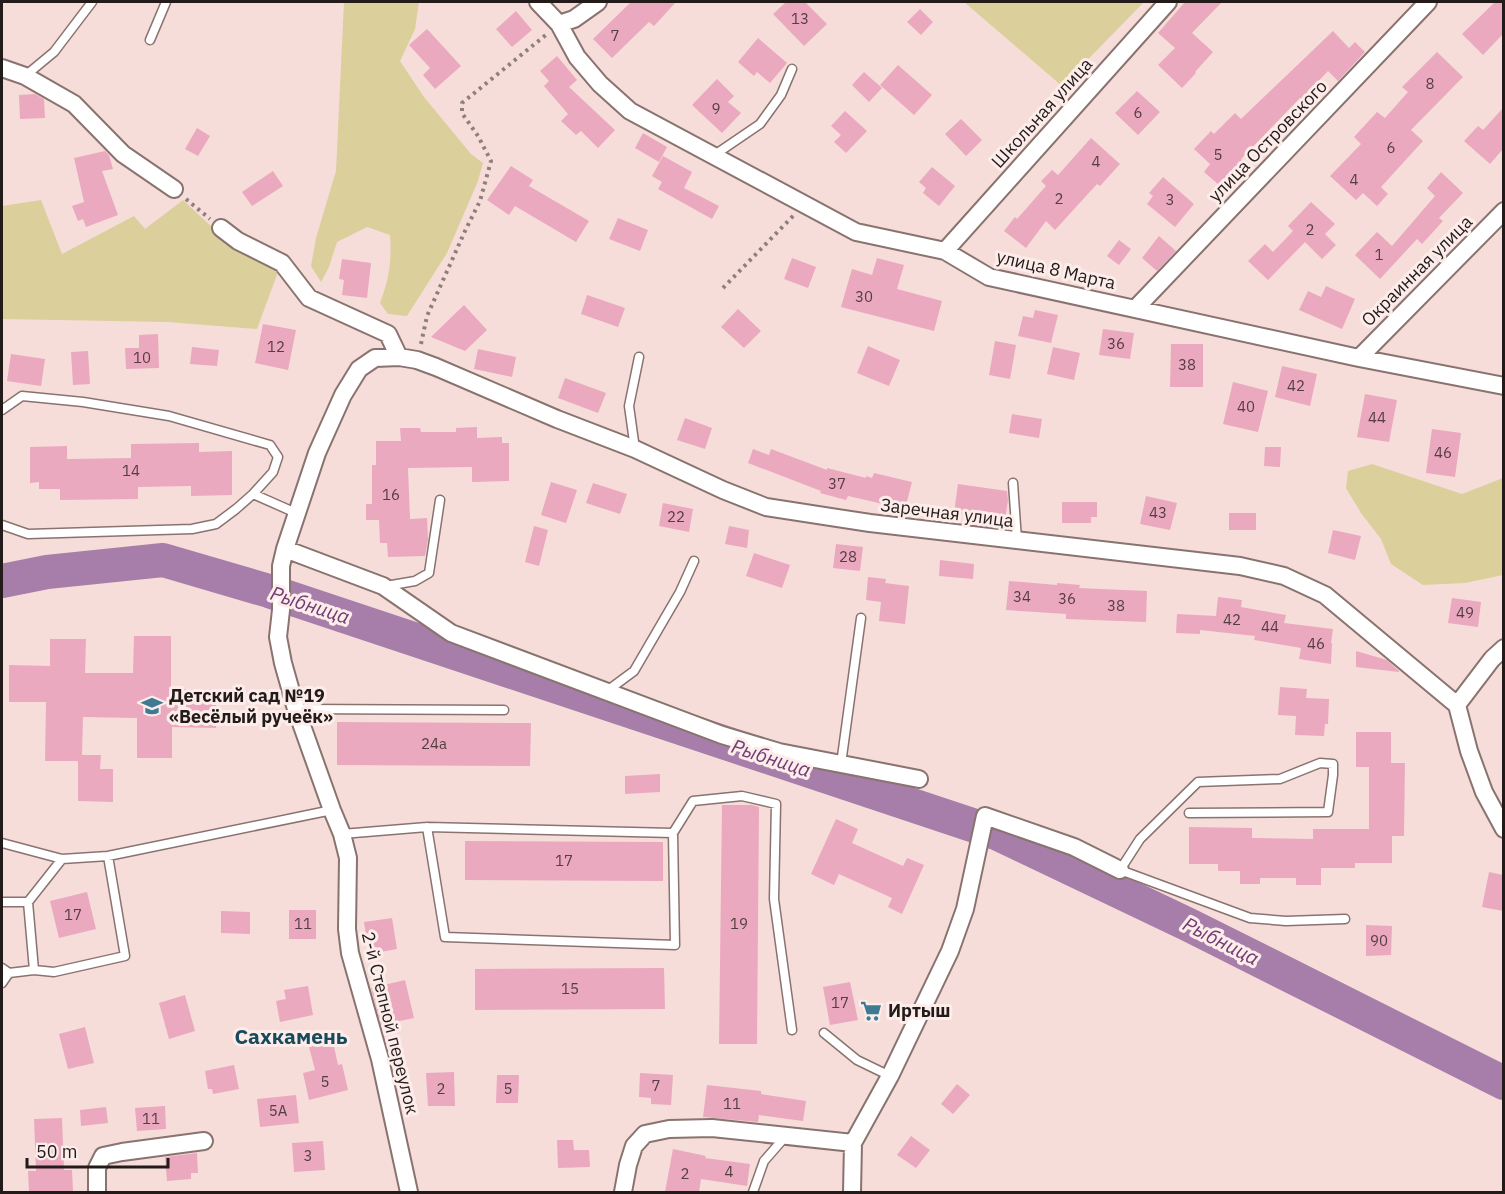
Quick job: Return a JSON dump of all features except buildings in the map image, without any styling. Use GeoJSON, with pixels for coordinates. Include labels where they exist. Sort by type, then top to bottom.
{"type":"FeatureCollection","features":[{"type":"Feature","properties":{"kind":"street","name":"улица 8 Марта"},"geometry":{"type":"LineString","coordinates":[[538,2],[559,24],[577,57],[600,84],[630,111],[856,232],[945,251],[988,277],[1359,358],[1503,386]]}},
{"type":"Feature","properties":{"kind":"street"},"geometry":{"type":"LineString","coordinates":[[559,24],[574,19],[598,2]]}},
{"type":"Feature","properties":{"kind":"street","name":"Школьная улица"},"geometry":{"type":"LineString","coordinates":[[945,251],[1168,2]]}},
{"type":"Feature","properties":{"kind":"street","name":"улица Островского"},"geometry":{"type":"LineString","coordinates":[[1136,308],[1428,2]]}},
{"type":"Feature","properties":{"kind":"street"},"geometry":{"type":"LineString","coordinates":[[2,68],[24,76],[74,104],[123,154],[174,189]]}},
{"type":"Feature","properties":{"kind":"street","name":"Окраинная улица"},"geometry":{"type":"LineString","coordinates":[[1359,358],[1503,211]]}},
{"type":"Feature","properties":{"kind":"street"},"geometry":{"type":"LineString","coordinates":[[221,228],[238,241],[282,263],[309,298],[388,334],[399,357]]}},
{"type":"Feature","properties":{"kind":"street","name":"Заречная улица"},"geometry":{"type":"LineString","coordinates":[[296,513],[321,443],[343,395],[359,369],[375,358],[399,357],[417,360],[635,449],[723,490],[766,507],[870,523],[1240,566],[1284,576],[1325,595],[1457,705]]}},
{"type":"Feature","properties":{"kind":"street","name":"2-й Степной переулок"},"geometry":{"type":"LineString","coordinates":[[296,513],[281,566],[278,637],[296,709],[342,834],[348,858],[347,929],[350,953],[380,1059],[409,1192]]}},
{"type":"Feature","properties":{"kind":"street"},"geometry":{"type":"LineString","coordinates":[[285,549],[382,586],[451,633],[722,735],[779,752],[919,779]]}},
{"type":"Feature","properties":{"kind":"street"},"geometry":{"type":"LineString","coordinates":[[1503,648],[1457,705],[1469,750],[1484,792],[1503,829]]}},
{"type":"Feature","properties":{"kind":"street"},"geometry":{"type":"LineString","coordinates":[[852,1192],[853,1143],[890,1076],[950,951],[965,909],[985,816],[1074,847],[1120,870]]}},
{"type":"Feature","properties":{"kind":"street"},"geometry":{"type":"LineString","coordinates":[[623,1192],[634,1146],[645,1134],[669,1129],[712,1128],[853,1143]]}},
{"type":"Feature","properties":{"kind":"street"},"geometry":{"type":"LineString","coordinates":[[97,1192],[96,1168],[103,1156],[204,1142]]}},
{"type":"Feature","properties":{"kind":"lane"},"geometry":{"type":"LineString","coordinates":[[24,76],[54,52],[92,2]]}},
{"type":"Feature","properties":{"kind":"lane"},"geometry":{"type":"LineString","coordinates":[[150,40],[166,2]]}},
{"type":"Feature","properties":{"kind":"lane"},"geometry":{"type":"LineString","coordinates":[[713,156],[759,124],[781,95],[792,69]]}},
{"type":"Feature","properties":{"kind":"lane"},"geometry":{"type":"LineString","coordinates":[[635,449],[629,406],[639,357]]}},
{"type":"Feature","properties":{"kind":"lane"},"geometry":{"type":"LineString","coordinates":[[2,410],[22,396],[83,402],[169,416],[270,445],[278,457],[273,472],[253,494],[216,524],[192,529],[28,534],[2,525]]}},
{"type":"Feature","properties":{"kind":"lane"},"geometry":{"type":"LineString","coordinates":[[1013,483],[1017,541]]}},
{"type":"Feature","properties":{"kind":"lane"},"geometry":{"type":"LineString","coordinates":[[253,494],[296,513]]}},
{"type":"Feature","properties":{"kind":"lane"},"geometry":{"type":"LineString","coordinates":[[382,586],[415,581],[429,573],[440,500]]}},
{"type":"Feature","properties":{"kind":"lane"},"geometry":{"type":"LineString","coordinates":[[606,692],[634,671],[680,592],[694,561]]}},
{"type":"Feature","properties":{"kind":"lane"},"geometry":{"type":"LineString","coordinates":[[841,764],[861,618]]}},
{"type":"Feature","properties":{"kind":"lane"},"geometry":{"type":"LineString","coordinates":[[296,709],[504,710]]}},
{"type":"Feature","properties":{"kind":"lane"},"geometry":{"type":"LineString","coordinates":[[1189,813],[1328,812],[1334,764],[1320,763],[1280,779],[1198,782],[1140,839],[1120,870],[1250,918],[1286,921],[1346,919]]}},
{"type":"Feature","properties":{"kind":"lane"},"geometry":{"type":"LineString","coordinates":[[427,827],[445,937],[675,945],[673,833],[693,801],[742,796],[776,804],[774,899],[792,1030]]}},
{"type":"Feature","properties":{"kind":"lane"},"geometry":{"type":"LineString","coordinates":[[2,843],[62,858],[108,856],[332,810]]}},
{"type":"Feature","properties":{"kind":"lane"},"geometry":{"type":"LineString","coordinates":[[342,834],[427,827],[673,833]]}},
{"type":"Feature","properties":{"kind":"lane"},"geometry":{"type":"LineString","coordinates":[[2,983],[5,971],[54,972],[125,956],[108,856]]}},
{"type":"Feature","properties":{"kind":"lane"},"geometry":{"type":"LineString","coordinates":[[34,970],[28,902],[62,858]]}},
{"type":"Feature","properties":{"kind":"lane"},"geometry":{"type":"LineString","coordinates":[[2,902],[28,902]]}},
{"type":"Feature","properties":{"kind":"lane"},"geometry":{"type":"LineString","coordinates":[[824,1033],[857,1060],[890,1076]]}},
{"type":"Feature","properties":{"kind":"lane"},"geometry":{"type":"LineString","coordinates":[[753,1192],[764,1161],[785,1137]]}},
{"type":"Feature","properties":{"kind":"path"},"geometry":{"type":"LineString","coordinates":[[417,360],[427,316],[480,201],[491,161],[478,136],[462,113],[462,102],[559,24]]}},
{"type":"Feature","properties":{"kind":"path"},"geometry":{"type":"LineString","coordinates":[[174,189],[221,228]]}},
{"type":"Feature","properties":{"kind":"path"},"geometry":{"type":"LineString","coordinates":[[723,288],[804,204]]}},
{"type":"Feature","properties":{"kind":"shaded area"},"geometry":{"type":"Polygon","coordinates":[[[344,2],[419,2],[415,29],[400,61],[424,97],[471,154],[483,163],[478,181],[447,253],[407,316],[388,314],[380,303],[389,270],[390,235],[367,227],[337,242],[329,267],[321,282],[311,266],[316,238],[336,171],[344,2]]]}},
{"type":"Feature","properties":{"kind":"shaded area"},"geometry":{"type":"Polygon","coordinates":[[[964,2],[1144,2],[1062,86],[964,2]]]}},
{"type":"Feature","properties":{"kind":"shaded area"},"geometry":{"type":"Polygon","coordinates":[[[41,200],[62,254],[134,216],[145,229],[183,200],[232,246],[279,269],[257,329],[168,322],[2,319],[2,206],[41,200]]]}},
{"type":"Feature","properties":{"kind":"shaded area"},"geometry":{"type":"Polygon","coordinates":[[[1372,464],[1462,494],[1503,478],[1503,575],[1465,583],[1423,585],[1391,564],[1381,539],[1346,488],[1348,471],[1372,464]]]}},
{"type":"Feature","properties":{"kind":"waterway","name":"Рыбница"},"geometry":{"type":"LineString","coordinates":[[2,581],[47,572],[163,560],[269,591],[996,833],[1189,925],[1504,1083]]}},
{"type":"Feature","properties":{"kind":"place","name":"Детский сад №19 «Весёлый ручеёк»"},"geometry":{"type":"Point","coordinates":[152,706]}},
{"type":"Feature","properties":{"kind":"place","name":"Иртыш"},"geometry":{"type":"Point","coordinates":[871,1011]}},
{"type":"Feature","properties":{"kind":"district","name":"Сахкамень"},"geometry":{"type":"Point","coordinates":[291,1037]}}]}
